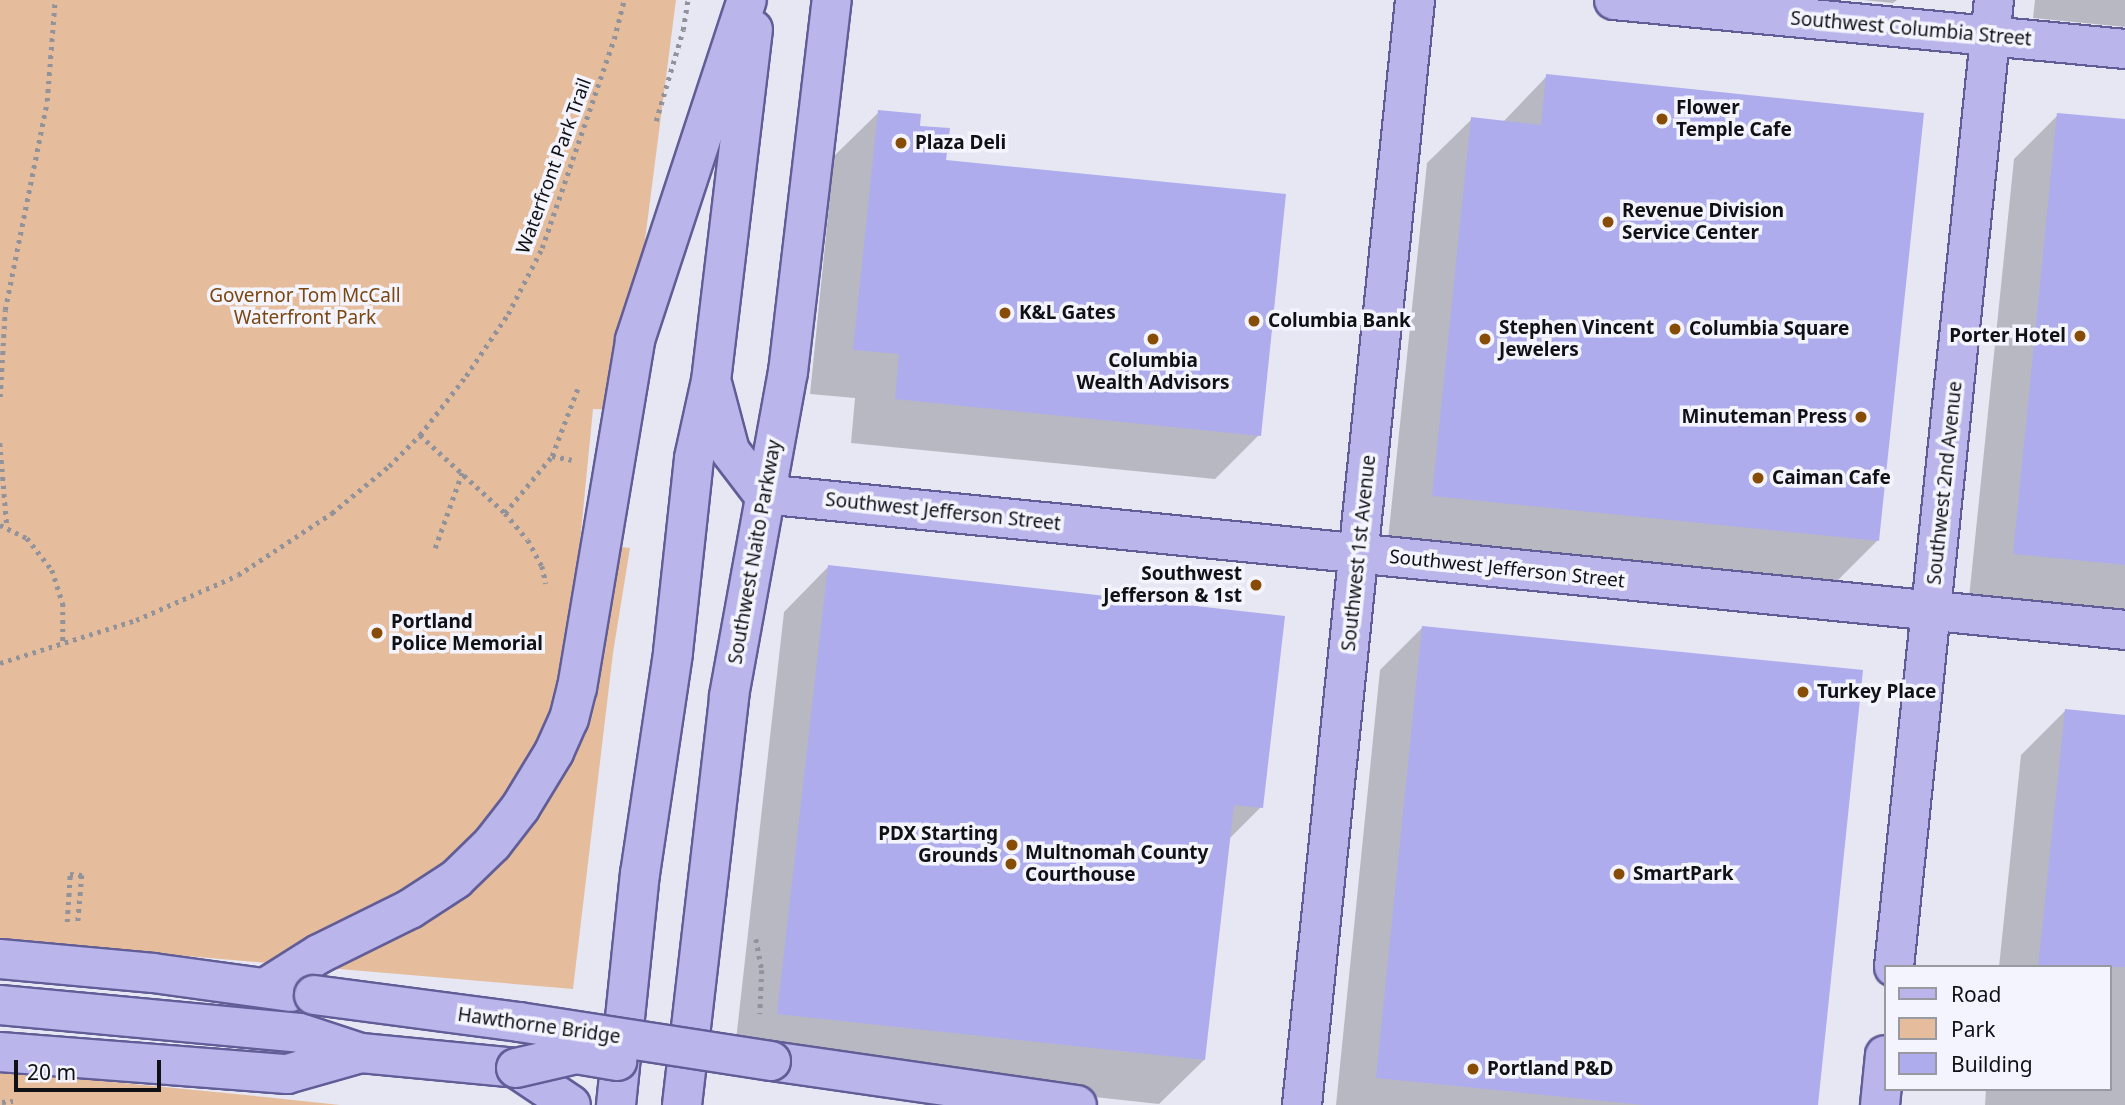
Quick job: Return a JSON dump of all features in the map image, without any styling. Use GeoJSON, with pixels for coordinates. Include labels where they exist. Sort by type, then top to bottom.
{"type":"FeatureCollection","features":[{"type":"Feature","properties":{"kind":"main road"},"geometry":{"type":"LineString","coordinates":[[265,988],[319,954],[410,909],[456,878],[492,844],[513,817],[554,752],[569,719],[577,688],[635,340],[747,0]]}},
{"type":"Feature","properties":{"kind":"main road"},"geometry":{"type":"LineString","coordinates":[[616,1105],[640,874],[673,652],[694,458],[711,381],[747,100],[756,0]]}},
{"type":"Feature","properties":{"kind":"main road","name":"Southwest Naito Parkway"},"geometry":{"type":"LineString","coordinates":[[682,1105],[729,696],[763,494],[788,372],[832,0]]}},
{"type":"Feature","properties":{"kind":"main road","name":"Southwest 1st Avenue"},"geometry":{"type":"LineString","coordinates":[[1302,1105],[1415,0]]}},
{"type":"Feature","properties":{"kind":"main road","name":"Southwest Columbia Street"},"geometry":{"type":"LineString","coordinates":[[1614,0],[2125,49]]}},
{"type":"Feature","properties":{"kind":"main road","name":"Southwest 2nd Avenue"},"geometry":{"type":"LineString","coordinates":[[1894,965],[1994,0]]}},
{"type":"Feature","properties":{"kind":"main road"},"geometry":{"type":"LineString","coordinates":[[711,381],[730,451],[763,494]]}},
{"type":"Feature","properties":{"kind":"main road","name":"Southwest Jefferson Street"},"geometry":{"type":"LineString","coordinates":[[763,494],[2125,631]]}},
{"type":"Feature","properties":{"kind":"main road","name":"Hawthorne Bridge"},"geometry":{"type":"LineString","coordinates":[[0,959],[153,973],[519,1022],[770,1073],[903,1105]]}},
{"type":"Feature","properties":{"kind":"main road","name":"Hawthorne Bridge"},"geometry":{"type":"LineString","coordinates":[[0,1005],[300,1033],[361,1053],[516,1068],[576,1054],[1077,1105]]}},
{"type":"Feature","properties":{"kind":"main road","name":"Hawthorne Bridge"},"geometry":{"type":"LineString","coordinates":[[0,1052],[286,1074],[361,1053]]}},
{"type":"Feature","properties":{"kind":"main road"},"geometry":{"type":"LineString","coordinates":[[1880,1105],[1884,1065]]}},
{"type":"Feature","properties":{"kind":"main road","name":"Hawthorne Bridge"},"geometry":{"type":"LineString","coordinates":[[516,1068],[571,1105]]}},
{"type":"Feature","properties":{"kind":"path"},"geometry":{"type":"LineString","coordinates":[[0,397],[5,310],[47,101],[55,0]]}},
{"type":"Feature","properties":{"kind":"path","name":"Waterfront Park Trail"},"geometry":{"type":"LineString","coordinates":[[0,663],[136,620],[238,575],[332,513],[419,435],[466,376],[508,314],[542,248],[589,117],[625,0]]}},
{"type":"Feature","properties":{"kind":"path"},"geometry":{"type":"LineString","coordinates":[[419,435],[505,513],[552,456]]}},
{"type":"Feature","properties":{"kind":"path"},"geometry":{"type":"LineString","coordinates":[[0,443],[7,526]]}},
{"type":"Feature","properties":{"kind":"path"},"geometry":{"type":"LineString","coordinates":[[435,548],[462,473]]}},
{"type":"Feature","properties":{"kind":"path"},"geometry":{"type":"LineString","coordinates":[[0,524],[27,538],[52,570],[62,603],[63,645]]}},
{"type":"Feature","properties":{"kind":"path"},"geometry":{"type":"LineString","coordinates":[[66,929],[70,874],[82,874],[78,927]]}},
{"type":"Feature","properties":{"kind":"path"},"geometry":{"type":"LineString","coordinates":[[756,939],[762,970],[760,1012]]}},
{"type":"Feature","properties":{"kind":"green space","name":"Governor Tom McCall Waterfront Park"},"geometry":{"type":"Polygon","coordinates":[[[0,0],[676,0],[623,410],[593,409],[580,542],[630,548],[613,653],[573,989],[0,940],[0,0]]]}},
{"type":"Feature","properties":{"kind":"green space"},"geometry":{"type":"Polygon","coordinates":[[[0,1071],[265,1097],[340,1105],[0,1105],[0,1071]]]}},
{"type":"Feature","properties":{"kind":"building","name":"Columbia Square"},"geometry":{"type":"Polygon","coordinates":[[[1546,74],[1924,113],[1879,541],[1432,496],[1471,117],[1541,125],[1546,74]]]}},
{"type":"Feature","properties":{"kind":"building"},"geometry":{"type":"Polygon","coordinates":[[[878,110],[921,114],[920,126],[950,128],[946,160],[1286,194],[1261,436],[895,399],[899,354],[853,350],[878,110]]]}},
{"type":"Feature","properties":{"kind":"building","name":"Porter Hotel"},"geometry":{"type":"Polygon","coordinates":[[[2057,113],[2125,119],[2125,565],[2013,554],[2057,113]]]}},
{"type":"Feature","properties":{"kind":"building","name":"Multnomah County Courthouse"},"geometry":{"type":"Polygon","coordinates":[[[828,565],[1285,616],[1263,808],[1234,805],[1205,1060],[777,1014],[828,565]]]}},
{"type":"Feature","properties":{"kind":"building","name":"SmartPark"},"geometry":{"type":"Polygon","coordinates":[[[1422,626],[1863,670],[1818,1105],[1644,1105],[1376,1078],[1422,626]]]}},
{"type":"Feature","properties":{"kind":"building"},"geometry":{"type":"Polygon","coordinates":[[[2065,709],[2125,715],[2125,967],[2038,965],[2065,709]]]}},
{"type":"Feature","properties":{"kind":"place","name":"Flower Temple Cafe"},"geometry":{"type":"Point","coordinates":[1662,119]}},
{"type":"Feature","properties":{"kind":"place","name":"Plaza Deli"},"geometry":{"type":"Point","coordinates":[901,143]}},
{"type":"Feature","properties":{"kind":"place","name":"Revenue Division Service Center"},"geometry":{"type":"Point","coordinates":[1608,222]}},
{"type":"Feature","properties":{"kind":"place","name":"K&L Gates"},"geometry":{"type":"Point","coordinates":[1005,313]}},
{"type":"Feature","properties":{"kind":"place","name":"Columbia Bank"},"geometry":{"type":"Point","coordinates":[1254,321]}},
{"type":"Feature","properties":{"kind":"place","name":"Columbia Square"},"geometry":{"type":"Point","coordinates":[1675,329]}},
{"type":"Feature","properties":{"kind":"place","name":"Porter Hotel"},"geometry":{"type":"Point","coordinates":[2080,336]}},
{"type":"Feature","properties":{"kind":"place","name":"Columbia Wealth Advisors"},"geometry":{"type":"Point","coordinates":[1153,339]}},
{"type":"Feature","properties":{"kind":"place","name":"Stephen Vincent Jewelers"},"geometry":{"type":"Point","coordinates":[1485,339]}},
{"type":"Feature","properties":{"kind":"place","name":"Minuteman Press"},"geometry":{"type":"Point","coordinates":[1861,417]}},
{"type":"Feature","properties":{"kind":"place","name":"Caiman Cafe"},"geometry":{"type":"Point","coordinates":[1758,478]}},
{"type":"Feature","properties":{"kind":"place","name":"Southwest Jefferson & 1st"},"geometry":{"type":"Point","coordinates":[1256,585]}},
{"type":"Feature","properties":{"kind":"place","name":"Portland Police Memorial"},"geometry":{"type":"Point","coordinates":[377,633]}},
{"type":"Feature","properties":{"kind":"place","name":"Turkey Place"},"geometry":{"type":"Point","coordinates":[1803,692]}},
{"type":"Feature","properties":{"kind":"place","name":"PDX Starting Grounds"},"geometry":{"type":"Point","coordinates":[1012,845]}},
{"type":"Feature","properties":{"kind":"place","name":"Multnomah County Courthouse"},"geometry":{"type":"Point","coordinates":[1011,864]}},
{"type":"Feature","properties":{"kind":"place","name":"SmartPark"},"geometry":{"type":"Point","coordinates":[1619,874]}},
{"type":"Feature","properties":{"kind":"place","name":"Portland P&D"},"geometry":{"type":"Point","coordinates":[1473,1069]}}]}
